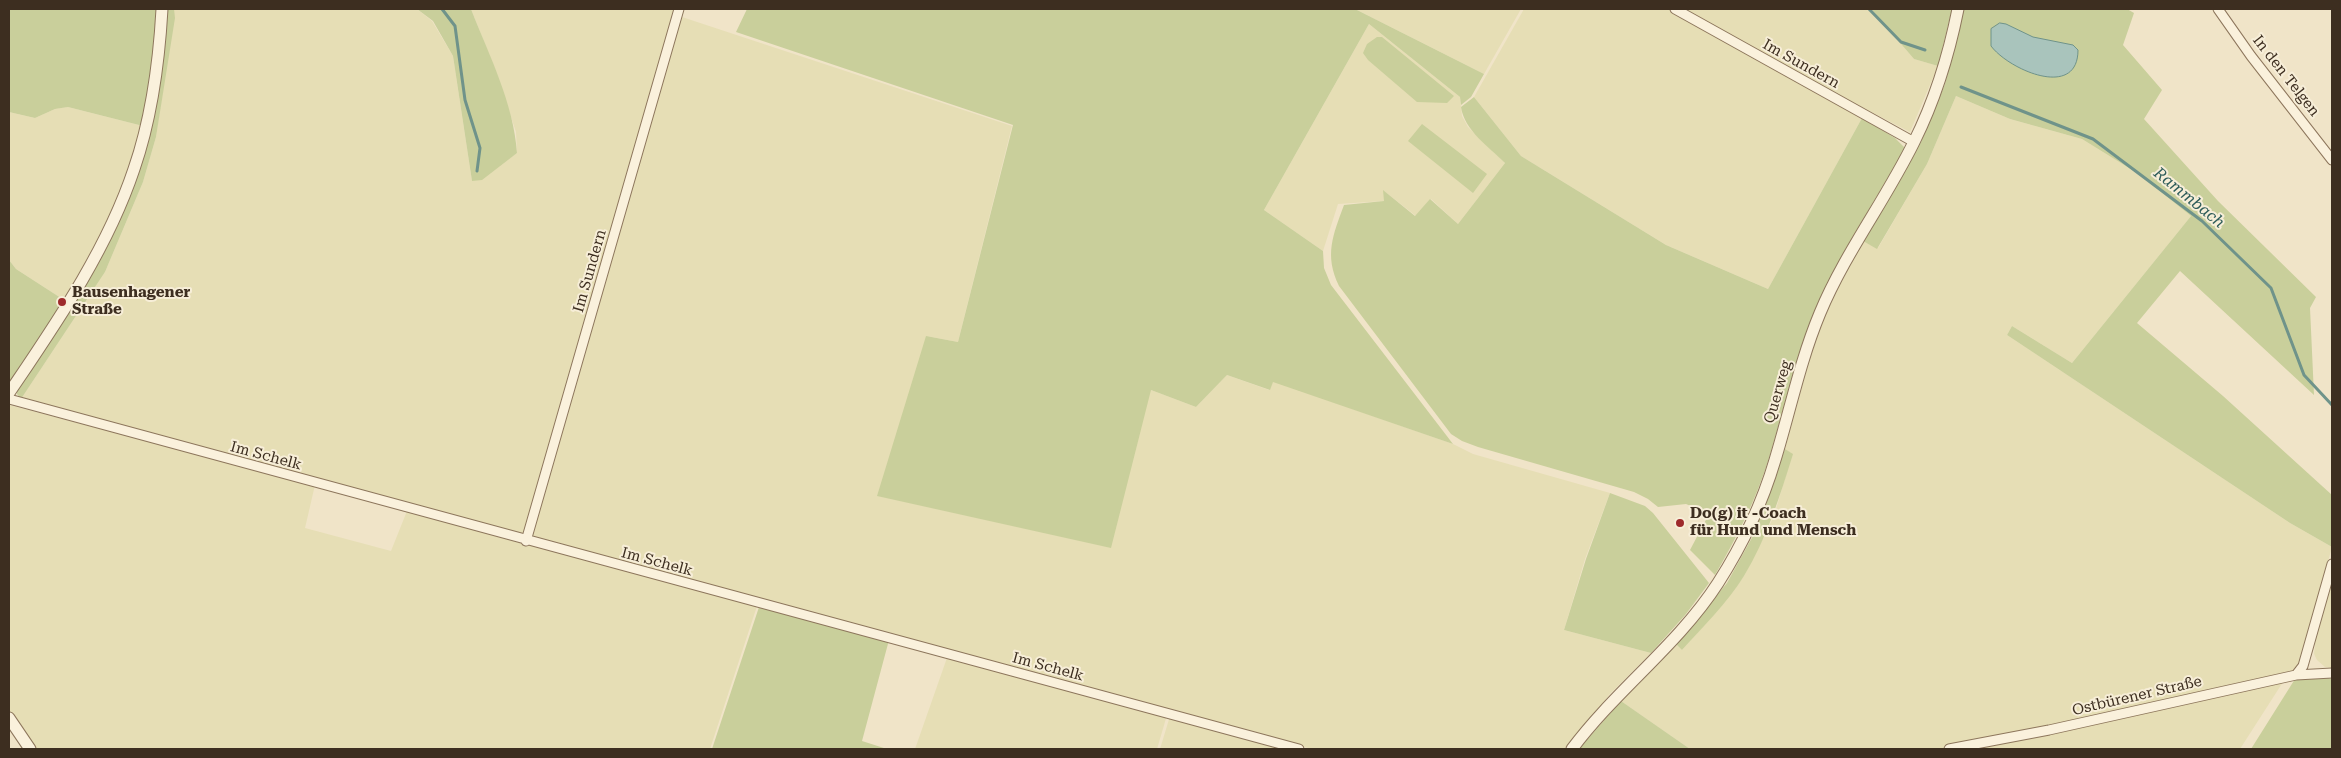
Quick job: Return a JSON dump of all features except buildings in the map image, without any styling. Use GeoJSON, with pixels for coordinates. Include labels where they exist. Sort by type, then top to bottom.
{"type":"FeatureCollection","features":[{"type":"Feature","properties":{"kind":"street"},"geometry":{"type":"LineString","coordinates":[[9,393],[78,287],[114,220],[131,178],[146,130],[155,87],[162,9]]}},
{"type":"Feature","properties":{"kind":"street","name":"Im Sundern"},"geometry":{"type":"LineString","coordinates":[[526,541],[679,9]]}},
{"type":"Feature","properties":{"kind":"street","name":"Im Sundern"},"geometry":{"type":"LineString","coordinates":[[1675,9],[1914,142]]}},
{"type":"Feature","properties":{"kind":"street","name":"Querweg"},"geometry":{"type":"LineString","coordinates":[[1572,749],[1617,696],[1680,632],[1703,604],[1742,543],[1759,508],[1775,460],[1798,375],[1820,313],[1837,276],[1914,142],[1941,74],[1958,9]]}},
{"type":"Feature","properties":{"kind":"street","name":"In den Telgen"},"geometry":{"type":"LineString","coordinates":[[2218,9],[2251,56],[2332,160]]}},
{"type":"Feature","properties":{"kind":"street","name":"Im Schelk"},"geometry":{"type":"LineString","coordinates":[[9,399],[526,541],[1299,749]]}},
{"type":"Feature","properties":{"kind":"street"},"geometry":{"type":"LineString","coordinates":[[2296,675],[2304,666],[2332,564]]}},
{"type":"Feature","properties":{"kind":"street","name":"Ostbürener Straße"},"geometry":{"type":"LineString","coordinates":[[1949,749],[2048,730],[2296,675],[2332,673]]}},
{"type":"Feature","properties":{"kind":"street"},"geometry":{"type":"LineString","coordinates":[[9,718],[30,749]]}},
{"type":"Feature","properties":{"kind":"shaded area"},"geometry":{"type":"Polygon","coordinates":[[[174,9],[417,9],[432,21],[453,56],[472,181],[517,153],[516,132],[496,72],[471,9],[678,9],[524,538],[21,399],[105,272],[143,182],[156,137],[174,9]]]}},
{"type":"Feature","properties":{"kind":"shaded area"},"geometry":{"type":"Polygon","coordinates":[[[1355,9],[1521,9],[1484,74],[1355,9]]]}},
{"type":"Feature","properties":{"kind":"shaded area"},"geometry":{"type":"Polygon","coordinates":[[[1524,9],[1670,9],[1862,118],[1768,289],[1666,245],[1521,156],[1474,97],[1524,9]]]}},
{"type":"Feature","properties":{"kind":"shaded area"},"geometry":{"type":"Polygon","coordinates":[[[1682,9],[1871,9],[1914,59],[1938,66],[1910,132],[1823,87],[1682,9]]]}},
{"type":"Feature","properties":{"kind":"shaded area"},"geometry":{"type":"Polygon","coordinates":[[[679,16],[1012,126],[958,342],[926,336],[1151,390],[1196,407],[1227,375],[1269,390],[1273,381],[1453,444],[1473,454],[1610,493],[1585,559],[1564,630],[1651,653],[1610,694],[1565,749],[1312,749],[528,540],[679,16]]]}},
{"type":"Feature","properties":{"kind":"shaded area"},"geometry":{"type":"Polygon","coordinates":[[[1369,24],[1460,97],[1462,116],[1468,127],[1505,163],[1458,224],[1431,199],[1416,216],[1384,191],[1384,201],[1338,204],[1323,251],[1264,210],[1369,24]]]}},
{"type":"Feature","properties":{"kind":"shaded area"},"geometry":{"type":"Polygon","coordinates":[[[1956,96],[2010,119],[2082,139],[2137,173],[2191,216],[2072,363],[2012,326],[2007,335],[2290,523],[2332,547],[2300,662],[2292,672],[2049,728],[1938,749],[1690,749],[1621,701],[1676,644],[1682,650],[1744,576],[1774,516],[1792,454],[1785,449],[1815,339],[1842,277],[1863,241],[1878,248],[1927,164],[1956,96]]]}},
{"type":"Feature","properties":{"kind":"shaded area"},"geometry":{"type":"Polygon","coordinates":[[[68,107],[143,126],[131,167],[110,218],[64,300],[16,269],[9,260],[9,112],[35,118],[55,109],[68,107]]]}},
{"type":"Feature","properties":{"kind":"shaded area"},"geometry":{"type":"Polygon","coordinates":[[[9,405],[315,485],[305,528],[391,551],[407,511],[758,603],[710,749],[34,749],[9,710],[9,405]]]}},
{"type":"Feature","properties":{"kind":"shaded area"},"geometry":{"type":"Polygon","coordinates":[[[2332,579],[2332,668],[2325,667],[2317,660],[2314,654],[2316,634],[2332,579]]]}},
{"type":"Feature","properties":{"kind":"shaded area"},"geometry":{"type":"Polygon","coordinates":[[[948,655],[1167,715],[1157,749],[915,749],[948,655]]]}},
{"type":"Feature","properties":{"kind":"shaded area"},"geometry":{"type":"Polygon","coordinates":[[[2283,682],[2240,749],[1964,749],[2283,682]]]}},
{"type":"Feature","properties":{"kind":"shaded area"},"geometry":{"type":"Polygon","coordinates":[[[1170,716],[1288,749],[1160,749],[1170,716]]]}},
{"type":"Feature","properties":{"kind":"green space"},"geometry":{"type":"Polygon","coordinates":[[[9,9],[156,9],[151,86],[143,126],[68,107],[55,109],[35,118],[9,112],[9,9]]]}},
{"type":"Feature","properties":{"kind":"green space"},"geometry":{"type":"Polygon","coordinates":[[[165,9],[174,9],[175,18],[156,137],[143,182],[105,272],[21,399],[17,394],[17,389],[139,170],[165,9]]]}},
{"type":"Feature","properties":{"kind":"green space"},"geometry":{"type":"Polygon","coordinates":[[[417,9],[471,9],[500,80],[511,116],[517,153],[482,180],[472,181],[453,56],[433,21],[417,9]]]}},
{"type":"Feature","properties":{"kind":"green space"},"geometry":{"type":"Polygon","coordinates":[[[747,9],[1355,9],[1484,74],[1471,97],[1461,105],[1460,97],[1369,24],[1264,210],[1323,251],[1324,268],[1331,285],[1453,444],[1273,382],[1270,390],[1227,375],[1196,407],[1151,390],[1111,548],[877,496],[926,336],[958,342],[1013,125],[736,32],[747,9]]]}},
{"type":"Feature","properties":{"kind":"green space"},"geometry":{"type":"Polygon","coordinates":[[[1871,9],[1952,9],[1938,66],[1914,59],[1871,9]]]}},
{"type":"Feature","properties":{"kind":"green space"},"geometry":{"type":"Polygon","coordinates":[[[1964,9],[2127,9],[2134,13],[2123,45],[2162,90],[2144,119],[2218,201],[2316,297],[2310,308],[2314,395],[2180,271],[2137,323],[2223,396],[2332,495],[2332,547],[2290,523],[2007,335],[2012,326],[2072,363],[2191,216],[2137,173],[2082,139],[2010,119],[1956,96],[1927,164],[1877,249],[1863,241],[1921,142],[1945,84],[1964,9]]]}},
{"type":"Feature","properties":{"kind":"green space"},"geometry":{"type":"Polygon","coordinates":[[[1377,37],[1382,37],[1454,96],[1447,103],[1417,102],[1368,60],[1363,53],[1367,44],[1377,37]]]}},
{"type":"Feature","properties":{"kind":"green space"},"geometry":{"type":"Polygon","coordinates":[[[1474,97],[1521,156],[1666,245],[1768,289],[1862,118],[1895,138],[1905,148],[1846,248],[1815,310],[1801,346],[1769,458],[1758,489],[1715,575],[1690,550],[1709,514],[1686,504],[1658,507],[1634,492],[1478,447],[1462,441],[1451,434],[1339,286],[1334,275],[1331,255],[1336,226],[1344,205],[1384,201],[1383,190],[1415,216],[1430,199],[1458,224],[1505,163],[1478,138],[1463,115],[1461,107],[1474,97]]]}},
{"type":"Feature","properties":{"kind":"green space"},"geometry":{"type":"Polygon","coordinates":[[[1422,124],[1487,174],[1473,193],[1408,141],[1422,124]]]}},
{"type":"Feature","properties":{"kind":"green space"},"geometry":{"type":"Polygon","coordinates":[[[9,260],[16,269],[64,300],[9,386],[9,260]]]}},
{"type":"Feature","properties":{"kind":"green space"},"geometry":{"type":"Polygon","coordinates":[[[1785,449],[1793,454],[1760,547],[1730,596],[1682,650],[1676,644],[1727,583],[1754,534],[1785,449]]]}},
{"type":"Feature","properties":{"kind":"green space"},"geometry":{"type":"Polygon","coordinates":[[[1610,493],[1645,506],[1653,513],[1709,583],[1686,614],[1651,653],[1564,630],[1586,559],[1610,493]]]}},
{"type":"Feature","properties":{"kind":"green space"},"geometry":{"type":"Polygon","coordinates":[[[760,604],[889,640],[862,741],[887,749],[712,749],[760,604]]]}},
{"type":"Feature","properties":{"kind":"green space"},"geometry":{"type":"Polygon","coordinates":[[[2322,676],[2332,679],[2332,749],[2251,749],[2295,679],[2322,676]]]}},
{"type":"Feature","properties":{"kind":"green space"},"geometry":{"type":"Polygon","coordinates":[[[1621,701],[1690,749],[1579,749],[1621,701]]]}},
{"type":"Feature","properties":{"kind":"water"},"geometry":{"type":"Polygon","coordinates":[[[2000,23],[2033,37],[2073,45],[2078,50],[2075,65],[2067,74],[2055,77],[2041,76],[2012,64],[1991,46],[1991,29],[2000,23]]]}},
{"type":"Feature","properties":{"kind":"waterway"},"geometry":{"type":"LineString","coordinates":[[442,9],[455,26],[465,100],[480,148],[477,171]]}},
{"type":"Feature","properties":{"kind":"waterway","name":"Rammbach"},"geometry":{"type":"LineString","coordinates":[[1869,9],[1901,42],[1925,50]]}},
{"type":"Feature","properties":{"kind":"waterway","name":"Rammbach"},"geometry":{"type":"LineString","coordinates":[[1961,87],[2093,139],[2202,221],[2271,288],[2304,375],[2332,405]]}},
{"type":"Feature","properties":{"kind":"place","name":"Bausenhagener Straße"},"geometry":{"type":"Point","coordinates":[62,302]}},
{"type":"Feature","properties":{"kind":"place","name":"Do(g) it -Coach für Hund und Mensch"},"geometry":{"type":"Point","coordinates":[1680,523]}}]}
